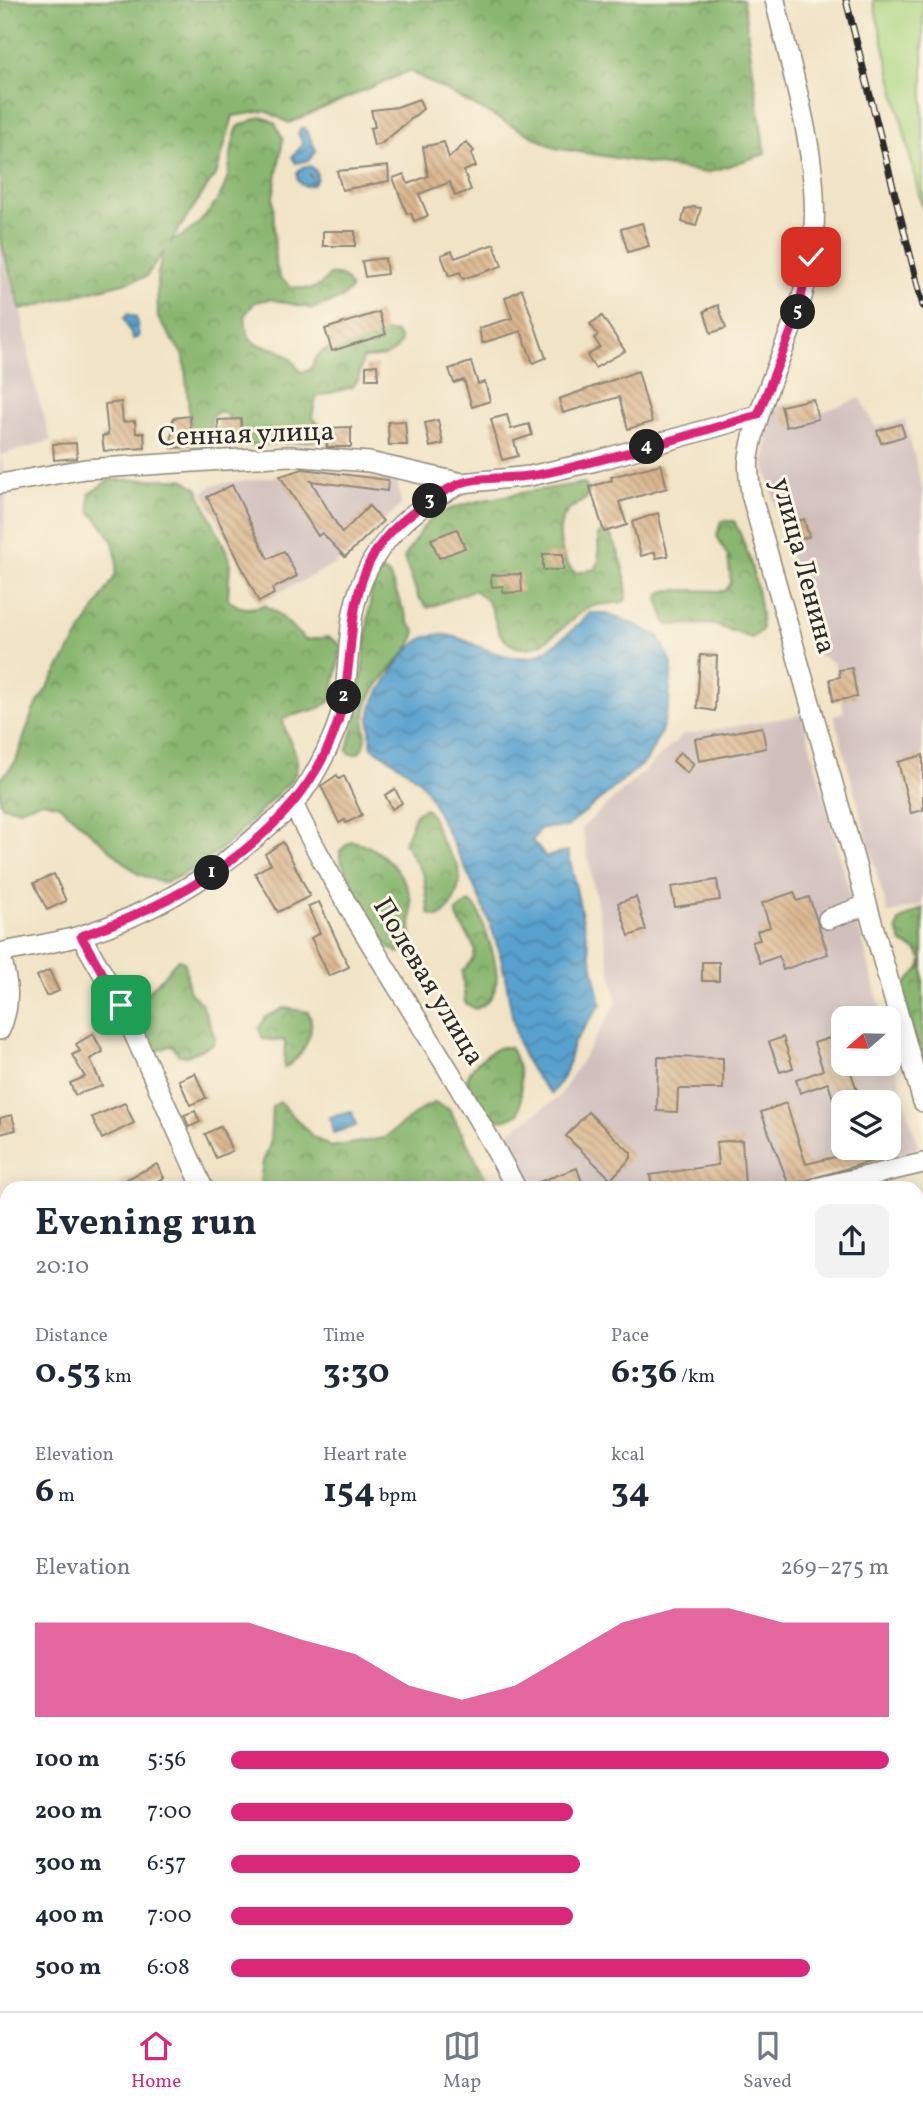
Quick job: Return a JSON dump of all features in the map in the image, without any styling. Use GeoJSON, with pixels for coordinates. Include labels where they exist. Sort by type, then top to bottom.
{"type":"FeatureCollection","features":[{"type":"Feature","properties":{"kind":"street","name":"улица Ленина"},"geometry":{"type":"LineString","coordinates":[[775,0],[808,141],[814,212],[811,257],[803,294],[783,355],[758,415],[749,460],[751,495],[923,1102]]}},
{"type":"Feature","properties":{"kind":"street","name":"Сенная улица"},"geometry":{"type":"LineString","coordinates":[[0,484],[85,470],[289,456],[369,462],[462,483],[530,475],[596,461],[758,415]]}},
{"type":"Feature","properties":{"kind":"street"},"geometry":{"type":"LineString","coordinates":[[0,1030],[9,1003],[9,985],[0,954],[81,936],[180,893],[209,875],[293,804],[327,750],[338,723],[355,600],[367,568],[381,544],[404,520],[436,496],[462,483]]}},
{"type":"Feature","properties":{"kind":"street","name":"Полевая улица"},"geometry":{"type":"LineString","coordinates":[[293,804],[322,863],[485,1128],[512,1181]]}},
{"type":"Feature","properties":{"kind":"street"},"geometry":{"type":"LineString","coordinates":[[828,919],[867,905]]}},
{"type":"Feature","properties":{"kind":"street"},"geometry":{"type":"LineString","coordinates":[[81,936],[121,1005],[200,1181]]}},
{"type":"Feature","properties":{"kind":"street"},"geometry":{"type":"LineString","coordinates":[[846,1181],[923,1163]]}},
{"type":"Feature","properties":{"kind":"path"},"geometry":{"type":"LineString","coordinates":[[311,175],[316,185]]}},
{"type":"Feature","properties":{"kind":"shaded area"},"geometry":{"type":"Polygon","coordinates":[[[0,238],[21,310],[35,386],[51,441],[1,455],[6,493],[0,580],[0,238]]]}},
{"type":"Feature","properties":{"kind":"shaded area"},"geometry":{"type":"Polygon","coordinates":[[[861,398],[875,427],[905,420],[923,491],[923,904],[888,914],[834,715],[844,712],[842,700],[833,701],[830,679],[837,677],[834,663],[817,654],[764,462],[773,408],[813,399],[817,414],[861,398]]]}},
{"type":"Feature","properties":{"kind":"shaded area"},"geometry":{"type":"Polygon","coordinates":[[[307,468],[398,482],[401,505],[334,565],[259,602],[203,492],[213,485],[282,476],[307,468]]]}},
{"type":"Feature","properties":{"kind":"shaded area"},"geometry":{"type":"Polygon","coordinates":[[[802,715],[880,1006],[831,1006],[831,1076],[898,1076],[918,1148],[901,1153],[901,1090],[831,1090],[831,1160],[875,1160],[801,1181],[527,1181],[505,1135],[559,1097],[617,1003],[582,828],[683,735],[802,715]]]}},
{"type":"Feature","properties":{"kind":"green space"},"geometry":{"type":"Polygon","coordinates":[[[0,0],[743,0],[765,154],[707,173],[555,148],[409,71],[289,123],[266,111],[233,116],[217,172],[171,241],[197,225],[219,198],[227,179],[234,138],[239,126],[260,117],[268,119],[275,123],[283,139],[273,197],[275,262],[280,278],[292,287],[311,289],[319,286],[330,275],[338,275],[345,279],[351,289],[342,298],[312,309],[270,299],[255,302],[245,315],[246,328],[252,341],[277,350],[294,362],[300,372],[305,372],[319,354],[342,343],[391,332],[396,333],[401,340],[391,354],[363,358],[358,380],[352,387],[316,397],[312,417],[322,427],[320,440],[242,446],[233,440],[228,415],[219,411],[211,417],[212,454],[193,452],[184,357],[158,318],[157,276],[164,251],[146,277],[21,310],[0,238],[0,0]]]}},
{"type":"Feature","properties":{"kind":"green space"},"geometry":{"type":"Polygon","coordinates":[[[873,0],[923,0],[923,210],[922,207],[873,0]]]}},
{"type":"Feature","properties":{"kind":"green space"},"geometry":{"type":"Polygon","coordinates":[[[183,479],[197,488],[230,559],[228,598],[245,608],[265,605],[280,615],[305,640],[329,637],[342,646],[331,701],[320,708],[283,718],[297,760],[295,774],[291,780],[223,847],[196,867],[164,883],[138,874],[59,805],[42,801],[19,809],[3,806],[0,801],[0,780],[16,761],[33,711],[115,576],[115,548],[108,533],[90,511],[89,494],[109,480],[183,479]]]}},
{"type":"Feature","properties":{"kind":"green space"},"geometry":{"type":"Polygon","coordinates":[[[584,483],[589,491],[586,499],[569,510],[563,518],[560,535],[563,553],[570,568],[576,573],[596,569],[599,561],[598,535],[605,530],[614,542],[622,563],[626,585],[625,601],[587,608],[548,640],[526,648],[515,646],[504,639],[497,628],[491,608],[482,596],[473,590],[428,608],[418,597],[404,558],[432,518],[481,501],[584,483]]]}},
{"type":"Feature","properties":{"kind":"green space"},"geometry":{"type":"Polygon","coordinates":[[[721,521],[734,521],[754,574],[762,630],[752,638],[712,624],[667,625],[658,599],[662,592],[670,590],[725,591],[731,583],[728,557],[717,536],[721,521]]]}},
{"type":"Feature","properties":{"kind":"green space"},"geometry":{"type":"Polygon","coordinates":[[[383,571],[389,575],[409,623],[416,632],[406,652],[374,690],[365,712],[364,744],[357,754],[350,754],[347,749],[357,717],[373,579],[383,571]]]}},
{"type":"Feature","properties":{"kind":"green space"},"geometry":{"type":"Polygon","coordinates":[[[425,808],[456,863],[459,874],[453,902],[439,917],[429,914],[424,876],[404,843],[416,813],[425,808]]]}},
{"type":"Feature","properties":{"kind":"green space"},"geometry":{"type":"Polygon","coordinates":[[[351,841],[381,854],[397,870],[408,890],[412,906],[410,946],[399,953],[382,939],[373,926],[340,858],[340,851],[351,841]]]}},
{"type":"Feature","properties":{"kind":"green space"},"geometry":{"type":"Polygon","coordinates":[[[468,902],[480,914],[496,974],[493,995],[475,1009],[465,1003],[462,971],[470,962],[475,949],[456,912],[468,902]]]}},
{"type":"Feature","properties":{"kind":"green space"},"geometry":{"type":"Polygon","coordinates":[[[923,908],[923,1070],[902,988],[920,968],[922,959],[916,950],[902,943],[897,930],[899,921],[923,908]]]}},
{"type":"Feature","properties":{"kind":"green space"},"geometry":{"type":"Polygon","coordinates":[[[179,959],[185,963],[189,991],[202,1004],[215,1038],[213,1044],[187,1056],[179,1055],[172,1045],[152,1053],[138,1022],[139,1006],[179,959]]]}},
{"type":"Feature","properties":{"kind":"green space"},"geometry":{"type":"Polygon","coordinates":[[[284,1008],[308,1012],[311,1028],[302,1051],[284,1068],[285,1041],[263,1039],[259,1028],[266,1017],[284,1008]]]}},
{"type":"Feature","properties":{"kind":"green space"},"geometry":{"type":"Polygon","coordinates":[[[501,1047],[510,1047],[514,1054],[519,1070],[521,1097],[519,1113],[501,1119],[487,1113],[472,1095],[468,1076],[477,1063],[501,1047]]]}},
{"type":"Feature","properties":{"kind":"green space"},"geometry":{"type":"Polygon","coordinates":[[[280,1102],[312,1136],[331,1147],[384,1138],[423,1108],[434,1103],[449,1109],[487,1181],[260,1181],[270,1144],[272,1107],[280,1102]]]}},
{"type":"Feature","properties":{"kind":"water"},"geometry":{"type":"Polygon","coordinates":[[[301,128],[305,128],[316,150],[309,160],[296,163],[292,157],[303,144],[298,133],[301,128]]]}},
{"type":"Feature","properties":{"kind":"water"},"geometry":{"type":"Polygon","coordinates":[[[303,166],[311,166],[317,176],[311,186],[303,186],[297,180],[297,172],[303,166]]]}},
{"type":"Feature","properties":{"kind":"water"},"geometry":{"type":"Polygon","coordinates":[[[128,314],[136,317],[139,337],[133,339],[124,318],[128,314]]]}},
{"type":"Feature","properties":{"kind":"water"},"geometry":{"type":"Polygon","coordinates":[[[590,613],[604,613],[659,636],[672,664],[669,704],[661,732],[647,760],[567,827],[541,828],[532,841],[546,857],[568,851],[601,1004],[573,1044],[566,1072],[552,1094],[537,1078],[519,1045],[499,951],[467,871],[425,788],[411,774],[372,747],[369,723],[371,707],[391,673],[408,650],[425,638],[441,635],[509,656],[530,657],[553,646],[590,613]]]}},
{"type":"Feature","properties":{"kind":"water"},"geometry":{"type":"Polygon","coordinates":[[[352,1112],[356,1126],[333,1133],[330,1117],[352,1112]]]}},
{"type":"Feature","properties":{"kind":"building"},"geometry":{"type":"Polygon","coordinates":[[[419,99],[423,109],[381,144],[374,146],[370,128],[375,127],[371,110],[397,107],[419,99]]]}},
{"type":"Feature","properties":{"kind":"building"},"geometry":{"type":"Polygon","coordinates":[[[444,142],[449,158],[466,142],[474,151],[471,154],[476,166],[464,171],[471,190],[455,196],[450,182],[419,194],[428,216],[414,221],[411,213],[407,214],[393,178],[404,174],[408,184],[428,176],[423,147],[444,142]]]}},
{"type":"Feature","properties":{"kind":"building"},"geometry":{"type":"Polygon","coordinates":[[[388,166],[389,181],[342,190],[337,171],[388,166]]]}},
{"type":"Feature","properties":{"kind":"building"},"geometry":{"type":"Polygon","coordinates":[[[701,208],[696,226],[682,222],[685,209],[701,208]]]}},
{"type":"Feature","properties":{"kind":"building"},"geometry":{"type":"Polygon","coordinates":[[[642,223],[649,246],[628,252],[621,229],[642,223]]]}},
{"type":"Feature","properties":{"kind":"building"},"geometry":{"type":"Polygon","coordinates":[[[323,231],[355,231],[355,246],[323,246],[323,231]]]}},
{"type":"Feature","properties":{"kind":"building"},"geometry":{"type":"Polygon","coordinates":[[[494,244],[502,266],[463,279],[460,272],[449,276],[441,255],[452,251],[455,258],[494,244]]]}},
{"type":"Feature","properties":{"kind":"building"},"geometry":{"type":"Polygon","coordinates":[[[385,258],[387,274],[365,277],[362,261],[385,258]]]}},
{"type":"Feature","properties":{"kind":"building"},"geometry":{"type":"Polygon","coordinates":[[[522,289],[546,358],[533,363],[521,331],[482,343],[479,328],[512,318],[505,298],[522,289]]]}},
{"type":"Feature","properties":{"kind":"building"},"geometry":{"type":"Polygon","coordinates":[[[718,305],[726,328],[711,333],[704,311],[718,305]]]}},
{"type":"Feature","properties":{"kind":"building"},"geometry":{"type":"Polygon","coordinates":[[[379,312],[386,334],[332,351],[325,329],[379,312]]]}},
{"type":"Feature","properties":{"kind":"building"},"geometry":{"type":"Polygon","coordinates":[[[602,316],[625,351],[595,368],[587,356],[600,347],[594,338],[598,335],[590,324],[602,316]]]}},
{"type":"Feature","properties":{"kind":"building"},"geometry":{"type":"Polygon","coordinates":[[[471,362],[478,384],[485,382],[490,401],[472,407],[464,380],[454,383],[449,369],[471,362]]]}},
{"type":"Feature","properties":{"kind":"building"},"geometry":{"type":"Polygon","coordinates":[[[377,365],[378,379],[366,379],[366,366],[377,365]]]}},
{"type":"Feature","properties":{"kind":"building"},"geometry":{"type":"Polygon","coordinates":[[[638,371],[652,422],[628,429],[619,397],[563,413],[559,399],[638,371]]]}},
{"type":"Feature","properties":{"kind":"building"},"geometry":{"type":"Polygon","coordinates":[[[813,399],[818,419],[786,427],[781,406],[813,399]]]}},
{"type":"Feature","properties":{"kind":"building"},"geometry":{"type":"Polygon","coordinates":[[[121,402],[123,422],[135,421],[136,433],[144,433],[145,448],[104,451],[102,436],[108,435],[105,404],[121,402]]]}},
{"type":"Feature","properties":{"kind":"building"},"geometry":{"type":"Polygon","coordinates":[[[507,415],[511,429],[529,424],[532,435],[514,441],[518,456],[502,460],[491,419],[507,415]]]}},
{"type":"Feature","properties":{"kind":"building"},"geometry":{"type":"Polygon","coordinates":[[[190,416],[192,447],[171,448],[173,418],[190,416]]]}},
{"type":"Feature","properties":{"kind":"building"},"geometry":{"type":"Polygon","coordinates":[[[241,419],[242,440],[219,442],[218,420],[241,419]]]}},
{"type":"Feature","properties":{"kind":"building"},"geometry":{"type":"Polygon","coordinates":[[[438,420],[443,444],[430,447],[425,423],[438,420]]]}},
{"type":"Feature","properties":{"kind":"building"},"geometry":{"type":"Polygon","coordinates":[[[405,421],[407,445],[389,445],[388,422],[405,421]]]}},
{"type":"Feature","properties":{"kind":"building"},"geometry":{"type":"Polygon","coordinates":[[[901,424],[905,436],[881,443],[877,431],[901,424]]]}},
{"type":"Feature","properties":{"kind":"building"},"geometry":{"type":"Polygon","coordinates":[[[351,427],[351,447],[327,447],[326,428],[351,427]]]}},
{"type":"Feature","properties":{"kind":"building"},"geometry":{"type":"Polygon","coordinates":[[[76,443],[77,458],[54,460],[53,444],[76,443]]]}},
{"type":"Feature","properties":{"kind":"building"},"geometry":{"type":"Polygon","coordinates":[[[661,464],[667,488],[619,502],[627,525],[604,532],[590,487],[612,480],[611,477],[661,464]]]}},
{"type":"Feature","properties":{"kind":"building"},"geometry":{"type":"Polygon","coordinates":[[[303,469],[388,480],[387,491],[311,481],[342,533],[369,506],[383,521],[345,557],[322,533],[318,536],[280,476],[303,469]]]}},
{"type":"Feature","properties":{"kind":"building"},"geometry":{"type":"Polygon","coordinates":[[[232,485],[268,559],[284,551],[297,576],[272,589],[274,594],[259,602],[207,497],[232,485]]]}},
{"type":"Feature","properties":{"kind":"building"},"geometry":{"type":"Polygon","coordinates":[[[658,513],[668,556],[656,558],[655,552],[641,556],[632,522],[658,513]]]}},
{"type":"Feature","properties":{"kind":"building"},"geometry":{"type":"Polygon","coordinates":[[[804,519],[809,537],[794,540],[790,523],[804,519]]]}},
{"type":"Feature","properties":{"kind":"building"},"geometry":{"type":"Polygon","coordinates":[[[457,529],[465,548],[439,558],[431,539],[457,529]]]}},
{"type":"Feature","properties":{"kind":"building"},"geometry":{"type":"Polygon","coordinates":[[[543,554],[563,554],[563,570],[543,570],[543,554]]]}},
{"type":"Feature","properties":{"kind":"building"},"geometry":{"type":"Polygon","coordinates":[[[521,574],[522,592],[503,593],[503,586],[492,587],[491,575],[521,574]]]}},
{"type":"Feature","properties":{"kind":"building"},"geometry":{"type":"Polygon","coordinates":[[[700,655],[717,656],[715,711],[697,708],[700,655]]]}},
{"type":"Feature","properties":{"kind":"building"},"geometry":{"type":"Polygon","coordinates":[[[852,668],[857,697],[833,701],[830,679],[840,677],[839,670],[852,668]]]}},
{"type":"Feature","properties":{"kind":"building"},"geometry":{"type":"Polygon","coordinates":[[[762,727],[766,748],[699,761],[695,739],[762,727]]]}},
{"type":"Feature","properties":{"kind":"building"},"geometry":{"type":"Polygon","coordinates":[[[680,752],[694,764],[687,773],[673,761],[680,752]]]}},
{"type":"Feature","properties":{"kind":"building"},"geometry":{"type":"Polygon","coordinates":[[[923,755],[923,810],[911,813],[898,762],[923,755]]]}},
{"type":"Feature","properties":{"kind":"building"},"geometry":{"type":"Polygon","coordinates":[[[337,775],[339,779],[344,776],[362,815],[346,823],[345,820],[339,823],[321,786],[337,775]]]}},
{"type":"Feature","properties":{"kind":"building"},"geometry":{"type":"Polygon","coordinates":[[[395,789],[402,803],[392,809],[385,795],[395,789]]]}},
{"type":"Feature","properties":{"kind":"building"},"geometry":{"type":"Polygon","coordinates":[[[283,842],[310,896],[278,912],[255,873],[271,864],[265,854],[283,842]]]}},
{"type":"Feature","properties":{"kind":"building"},"geometry":{"type":"Polygon","coordinates":[[[54,874],[66,901],[47,910],[34,883],[54,874]]]}},
{"type":"Feature","properties":{"kind":"building"},"geometry":{"type":"Polygon","coordinates":[[[717,880],[720,900],[675,907],[671,887],[717,880]]]}},
{"type":"Feature","properties":{"kind":"building"},"geometry":{"type":"Polygon","coordinates":[[[794,892],[797,901],[809,897],[828,954],[783,970],[779,956],[760,963],[752,942],[760,940],[757,931],[770,927],[762,903],[794,892]]]}},
{"type":"Feature","properties":{"kind":"building"},"geometry":{"type":"Polygon","coordinates":[[[636,897],[646,930],[629,936],[618,903],[636,897]]]}},
{"type":"Feature","properties":{"kind":"building"},"geometry":{"type":"Polygon","coordinates":[[[319,902],[349,967],[329,976],[311,938],[320,933],[308,906],[319,902]]]}},
{"type":"Feature","properties":{"kind":"building"},"geometry":{"type":"Polygon","coordinates":[[[702,962],[719,962],[719,981],[702,981],[702,962]]]}},
{"type":"Feature","properties":{"kind":"building"},"geometry":{"type":"Polygon","coordinates":[[[49,970],[59,991],[46,996],[37,976],[49,970]]]}},
{"type":"Feature","properties":{"kind":"building"},"geometry":{"type":"Polygon","coordinates":[[[93,1034],[103,1052],[90,1059],[102,1086],[75,1095],[70,1083],[85,1077],[72,1055],[80,1051],[76,1044],[93,1034]]]}},
{"type":"Feature","properties":{"kind":"building"},"geometry":{"type":"Polygon","coordinates":[[[783,1037],[793,1068],[780,1072],[769,1042],[783,1037]]]}},
{"type":"Feature","properties":{"kind":"building"},"geometry":{"type":"Polygon","coordinates":[[[831,1038],[831,1076],[852,1076],[857,1090],[831,1090],[831,1092],[828,1083],[800,1093],[796,1080],[823,1070],[814,1043],[831,1038]]]}},
{"type":"Feature","properties":{"kind":"building"},"geometry":{"type":"Polygon","coordinates":[[[658,1057],[723,1058],[723,1089],[678,1089],[677,1112],[657,1111],[658,1057]]]}},
{"type":"Feature","properties":{"kind":"building"},"geometry":{"type":"Polygon","coordinates":[[[195,1073],[206,1098],[190,1105],[179,1080],[195,1073]]]}},
{"type":"Feature","properties":{"kind":"building"},"geometry":{"type":"Polygon","coordinates":[[[125,1103],[134,1123],[102,1139],[92,1117],[125,1103]]]}},
{"type":"Feature","properties":{"kind":"building"},"geometry":{"type":"Polygon","coordinates":[[[786,1103],[806,1164],[831,1158],[831,1160],[876,1160],[803,1181],[787,1181],[761,1112],[786,1103]]]}},
{"type":"Feature","properties":{"kind":"building"},"geometry":{"type":"Polygon","coordinates":[[[195,1111],[200,1122],[189,1127],[184,1115],[195,1111]]]}},
{"type":"Feature","properties":{"kind":"building"},"geometry":{"type":"Polygon","coordinates":[[[588,1112],[631,1153],[631,1158],[611,1179],[566,1136],[588,1112]]]}},
{"type":"Feature","properties":{"kind":"building"},"geometry":{"type":"Polygon","coordinates":[[[12,1115],[16,1130],[0,1134],[0,1118],[12,1115]]]}},
{"type":"Feature","properties":{"kind":"building"},"geometry":{"type":"Polygon","coordinates":[[[221,1126],[232,1151],[216,1158],[205,1134],[221,1126]]]}},
{"type":"Feature","properties":{"kind":"building"},"geometry":{"type":"Polygon","coordinates":[[[742,1140],[745,1181],[651,1181],[650,1175],[718,1165],[716,1142],[742,1140]]]}},
{"type":"Feature","properties":{"kind":"building"},"geometry":{"type":"Polygon","coordinates":[[[157,1164],[164,1178],[158,1181],[123,1181],[157,1164]]]}},
{"type":"Feature","properties":{"kind":"building"},"geometry":{"type":"Polygon","coordinates":[[[577,1168],[582,1181],[542,1181],[577,1168]]]}},
{"type":"Feature","properties":{"kind":"railway"},"geometry":{"type":"LineString","coordinates":[[846,0],[923,306]]}},
{"type":"Feature","properties":{"kind":"route"},"geometry":{"type":"LineString","coordinates":[[121,1005],[81,936],[180,893],[209,875],[237,855],[293,804],[327,750],[338,723],[344,699],[355,600],[367,568],[381,544],[404,520],[436,496],[462,483],[530,475],[596,461],[758,415],[794,324],[811,257]]}}]}
